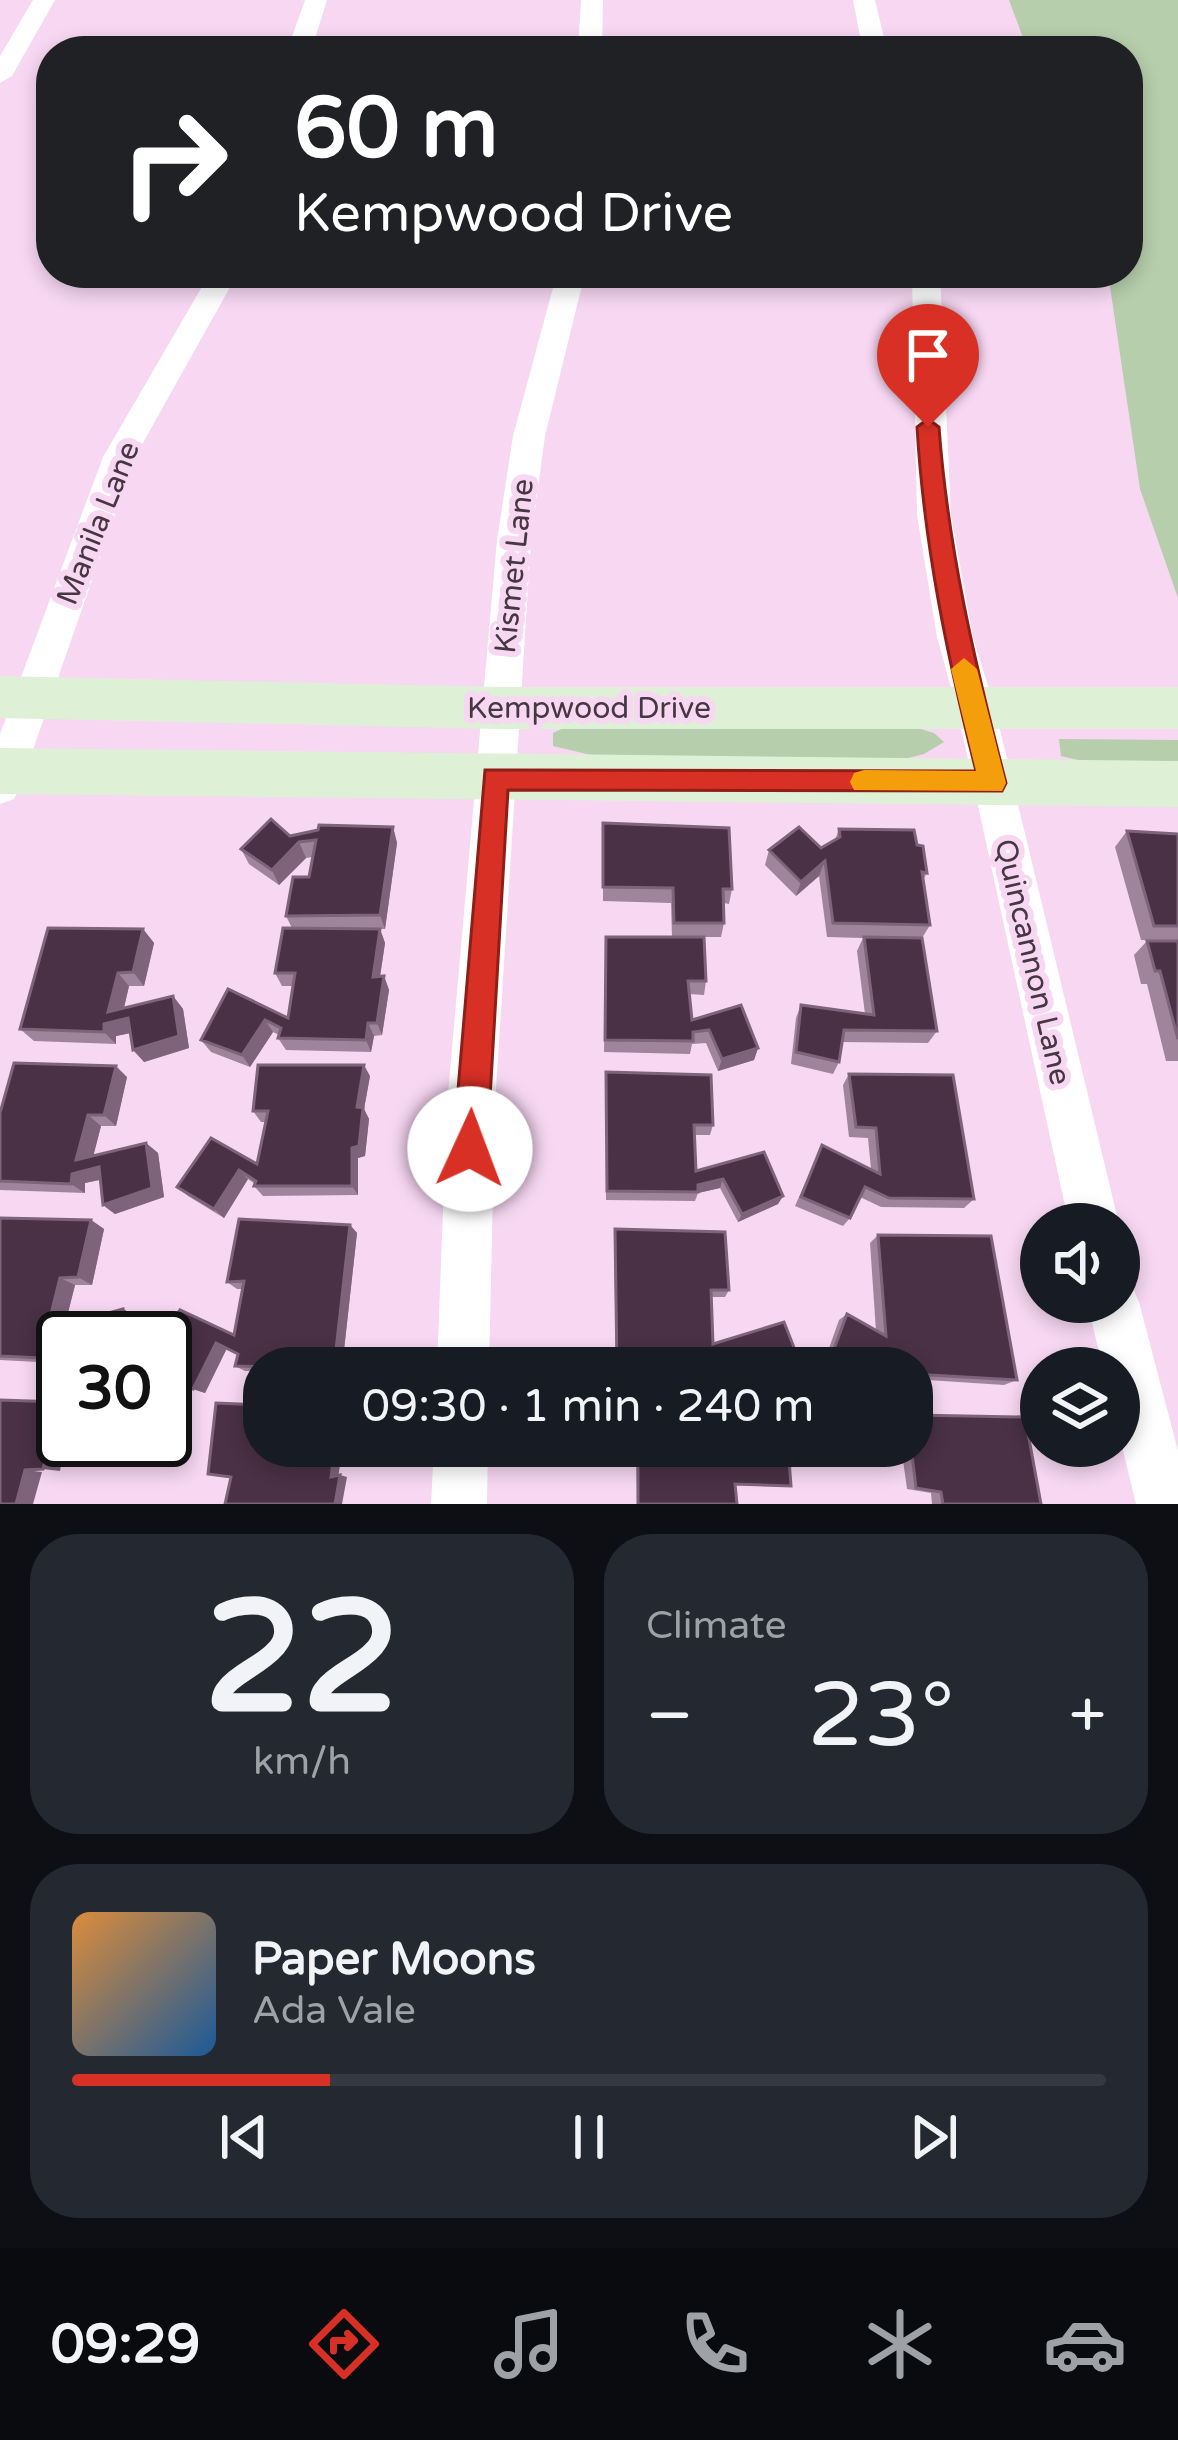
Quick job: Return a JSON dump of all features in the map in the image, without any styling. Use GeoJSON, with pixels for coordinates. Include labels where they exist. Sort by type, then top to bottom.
{"type":"FeatureCollection","features":[{"type":"Feature","properties":{"kind":"main road","name":"Kempwood Drive"},"geometry":{"type":"LineString","coordinates":[[15,697],[499,709],[1178,708]]}},
{"type":"Feature","properties":{"kind":"main road"},"geometry":{"type":"LineString","coordinates":[[2,776],[1178,784]]}},
{"type":"Feature","properties":{"kind":"street"},"geometry":{"type":"LineString","coordinates":[[0,76],[44,0]]}},
{"type":"Feature","properties":{"kind":"street"},"geometry":{"type":"LineString","coordinates":[[304,36],[316,0]]}},
{"type":"Feature","properties":{"kind":"street"},"geometry":{"type":"LineString","coordinates":[[591,36],[592,0]]}},
{"type":"Feature","properties":{"kind":"street"},"geometry":{"type":"LineString","coordinates":[[864,0],[872,36]]}},
{"type":"Feature","properties":{"kind":"street","name":"Manila Lane"},"geometry":{"type":"LineString","coordinates":[[2,776],[15,697],[119,458],[215,288]]}},
{"type":"Feature","properties":{"kind":"street","name":"Kismet Lane"},"geometry":{"type":"LineString","coordinates":[[464,1347],[471,1105],[514,540],[530,436],[568,288]]}},
{"type":"Feature","properties":{"kind":"street","name":"Quincannon Lane"},"geometry":{"type":"LineString","coordinates":[[926,288],[934,515],[955,637],[976,709],[1089,1203]]}},
{"type":"Feature","properties":{"kind":"street"},"geometry":{"type":"LineString","coordinates":[[1118,1323],[1164,1504]]}},
{"type":"Feature","properties":{"kind":"street"},"geometry":{"type":"LineString","coordinates":[[459,1504],[460,1467]]}},
{"type":"Feature","properties":{"kind":"green space"},"geometry":{"type":"Polygon","coordinates":[[[1009,0],[1178,0],[1178,598],[1140,489],[1110,288],[1143,288],[1143,36],[1022,36],[1009,0]]]}},
{"type":"Feature","properties":{"kind":"green space"},"geometry":{"type":"Polygon","coordinates":[[[583,719],[901,723],[934,733],[944,742],[924,754],[889,763],[591,755],[553,746],[553,733],[583,719]]]}},
{"type":"Feature","properties":{"kind":"green space"},"geometry":{"type":"Polygon","coordinates":[[[1059,739],[1178,740],[1178,766],[1104,766],[1061,756],[1059,739]]]}},
{"type":"Feature","properties":{"kind":"building"},"geometry":{"type":"Polygon","coordinates":[[[271,819],[290,836],[318,830],[319,825],[393,827],[380,915],[286,916],[293,877],[309,877],[316,840],[299,842],[272,870],[241,849],[271,819]]]}},
{"type":"Feature","properties":{"kind":"building"},"geometry":{"type":"Polygon","coordinates":[[[603,823],[729,828],[732,889],[723,889],[724,923],[674,923],[673,888],[603,887],[603,823]]]}},
{"type":"Feature","properties":{"kind":"building"},"geometry":{"type":"Polygon","coordinates":[[[799,827],[821,848],[840,837],[839,829],[914,830],[917,845],[923,846],[930,925],[833,923],[825,861],[801,882],[769,850],[799,827]]]}},
{"type":"Feature","properties":{"kind":"building"},"geometry":{"type":"Polygon","coordinates":[[[1127,831],[1178,834],[1178,926],[1154,926],[1127,831]]]}},
{"type":"Feature","properties":{"kind":"building"},"geometry":{"type":"Polygon","coordinates":[[[48,928],[143,929],[133,972],[118,973],[108,1012],[173,996],[179,1036],[133,1050],[128,1018],[104,1024],[104,1032],[20,1029],[48,928]]]}},
{"type":"Feature","properties":{"kind":"building"},"geometry":{"type":"Polygon","coordinates":[[[283,928],[380,929],[373,977],[384,976],[377,1023],[368,1023],[366,1040],[278,1038],[281,1028],[265,1020],[242,1055],[201,1040],[228,989],[288,1018],[295,973],[275,973],[283,928]]]}},
{"type":"Feature","properties":{"kind":"building"},"geometry":{"type":"Polygon","coordinates":[[[606,937],[704,937],[706,981],[688,981],[692,1020],[741,1005],[758,1048],[722,1059],[709,1030],[693,1032],[693,1041],[605,1040],[606,937]]]}},
{"type":"Feature","properties":{"kind":"building"},"geometry":{"type":"Polygon","coordinates":[[[864,937],[922,938],[937,1031],[844,1030],[839,1062],[796,1052],[801,1005],[874,1015],[864,937]]]}},
{"type":"Feature","properties":{"kind":"building"},"geometry":{"type":"Polygon","coordinates":[[[1147,941],[1178,941],[1178,1039],[1160,971],[1155,971],[1147,941]]]}},
{"type":"Feature","properties":{"kind":"building"},"geometry":{"type":"Polygon","coordinates":[[[14,1063],[116,1066],[104,1115],[88,1115],[76,1160],[146,1143],[152,1188],[103,1205],[99,1167],[72,1174],[71,1184],[0,1181],[0,1113],[14,1063]]]}},
{"type":"Feature","properties":{"kind":"building"},"geometry":{"type":"Polygon","coordinates":[[[258,1065],[364,1065],[357,1107],[363,1108],[359,1146],[352,1148],[352,1186],[254,1186],[256,1181],[239,1170],[214,1209],[177,1187],[211,1138],[257,1164],[268,1111],[253,1111],[258,1065]]]}},
{"type":"Feature","properties":{"kind":"building"},"geometry":{"type":"Polygon","coordinates":[[[606,1072],[711,1075],[713,1125],[694,1125],[696,1171],[764,1152],[783,1196],[742,1214],[723,1179],[698,1185],[698,1192],[607,1191],[606,1072]]]}},
{"type":"Feature","properties":{"kind":"building"},"geometry":{"type":"Polygon","coordinates":[[[849,1074],[953,1075],[974,1199],[889,1198],[865,1187],[850,1218],[801,1197],[822,1145],[880,1174],[876,1128],[856,1127],[849,1074]]]}},
{"type":"Feature","properties":{"kind":"building"},"geometry":{"type":"Polygon","coordinates":[[[0,1218],[91,1220],[78,1277],[60,1278],[52,1311],[36,1311],[36,1358],[0,1356],[0,1218]]]}},
{"type":"Feature","properties":{"kind":"building"},"geometry":{"type":"Polygon","coordinates":[[[239,1219],[350,1225],[336,1347],[243,1347],[243,1366],[235,1366],[238,1354],[216,1343],[193,1389],[192,1316],[234,1335],[244,1281],[227,1282],[239,1219]]]}},
{"type":"Feature","properties":{"kind":"building"},"geometry":{"type":"Polygon","coordinates":[[[615,1229],[725,1232],[729,1290],[711,1290],[713,1344],[784,1322],[794,1347],[617,1347],[615,1229]]]}},
{"type":"Feature","properties":{"kind":"building"},"geometry":{"type":"Polygon","coordinates":[[[878,1235],[991,1236],[1017,1380],[933,1375],[933,1347],[835,1347],[847,1314],[886,1336],[878,1235]]]}},
{"type":"Feature","properties":{"kind":"building"},"geometry":{"type":"Polygon","coordinates":[[[0,1400],[36,1401],[36,1467],[43,1469],[25,1470],[16,1504],[0,1504],[0,1400]]]}},
{"type":"Feature","properties":{"kind":"building"},"geometry":{"type":"Polygon","coordinates":[[[216,1403],[243,1404],[243,1467],[332,1467],[331,1477],[340,1475],[335,1504],[225,1504],[231,1477],[208,1474],[216,1403]]]}},
{"type":"Feature","properties":{"kind":"building"},"geometry":{"type":"Polygon","coordinates":[[[933,1415],[1020,1417],[1020,1467],[1034,1467],[1041,1504],[943,1504],[941,1492],[916,1488],[914,1467],[933,1467],[933,1415]]]}},
{"type":"Feature","properties":{"kind":"building"},"geometry":{"type":"Polygon","coordinates":[[[638,1467],[790,1467],[791,1486],[735,1484],[737,1504],[638,1504],[638,1467]]]}},
{"type":"Feature","properties":{"kind":"slow traffic"},"geometry":{"type":"LineString","coordinates":[[864,782],[992,783],[964,669]]}},
{"type":"Feature","properties":{"kind":"route"},"geometry":{"type":"LineString","coordinates":[[470,1149],[494,778],[992,783],[955,637],[934,515],[928,427]]}}]}
